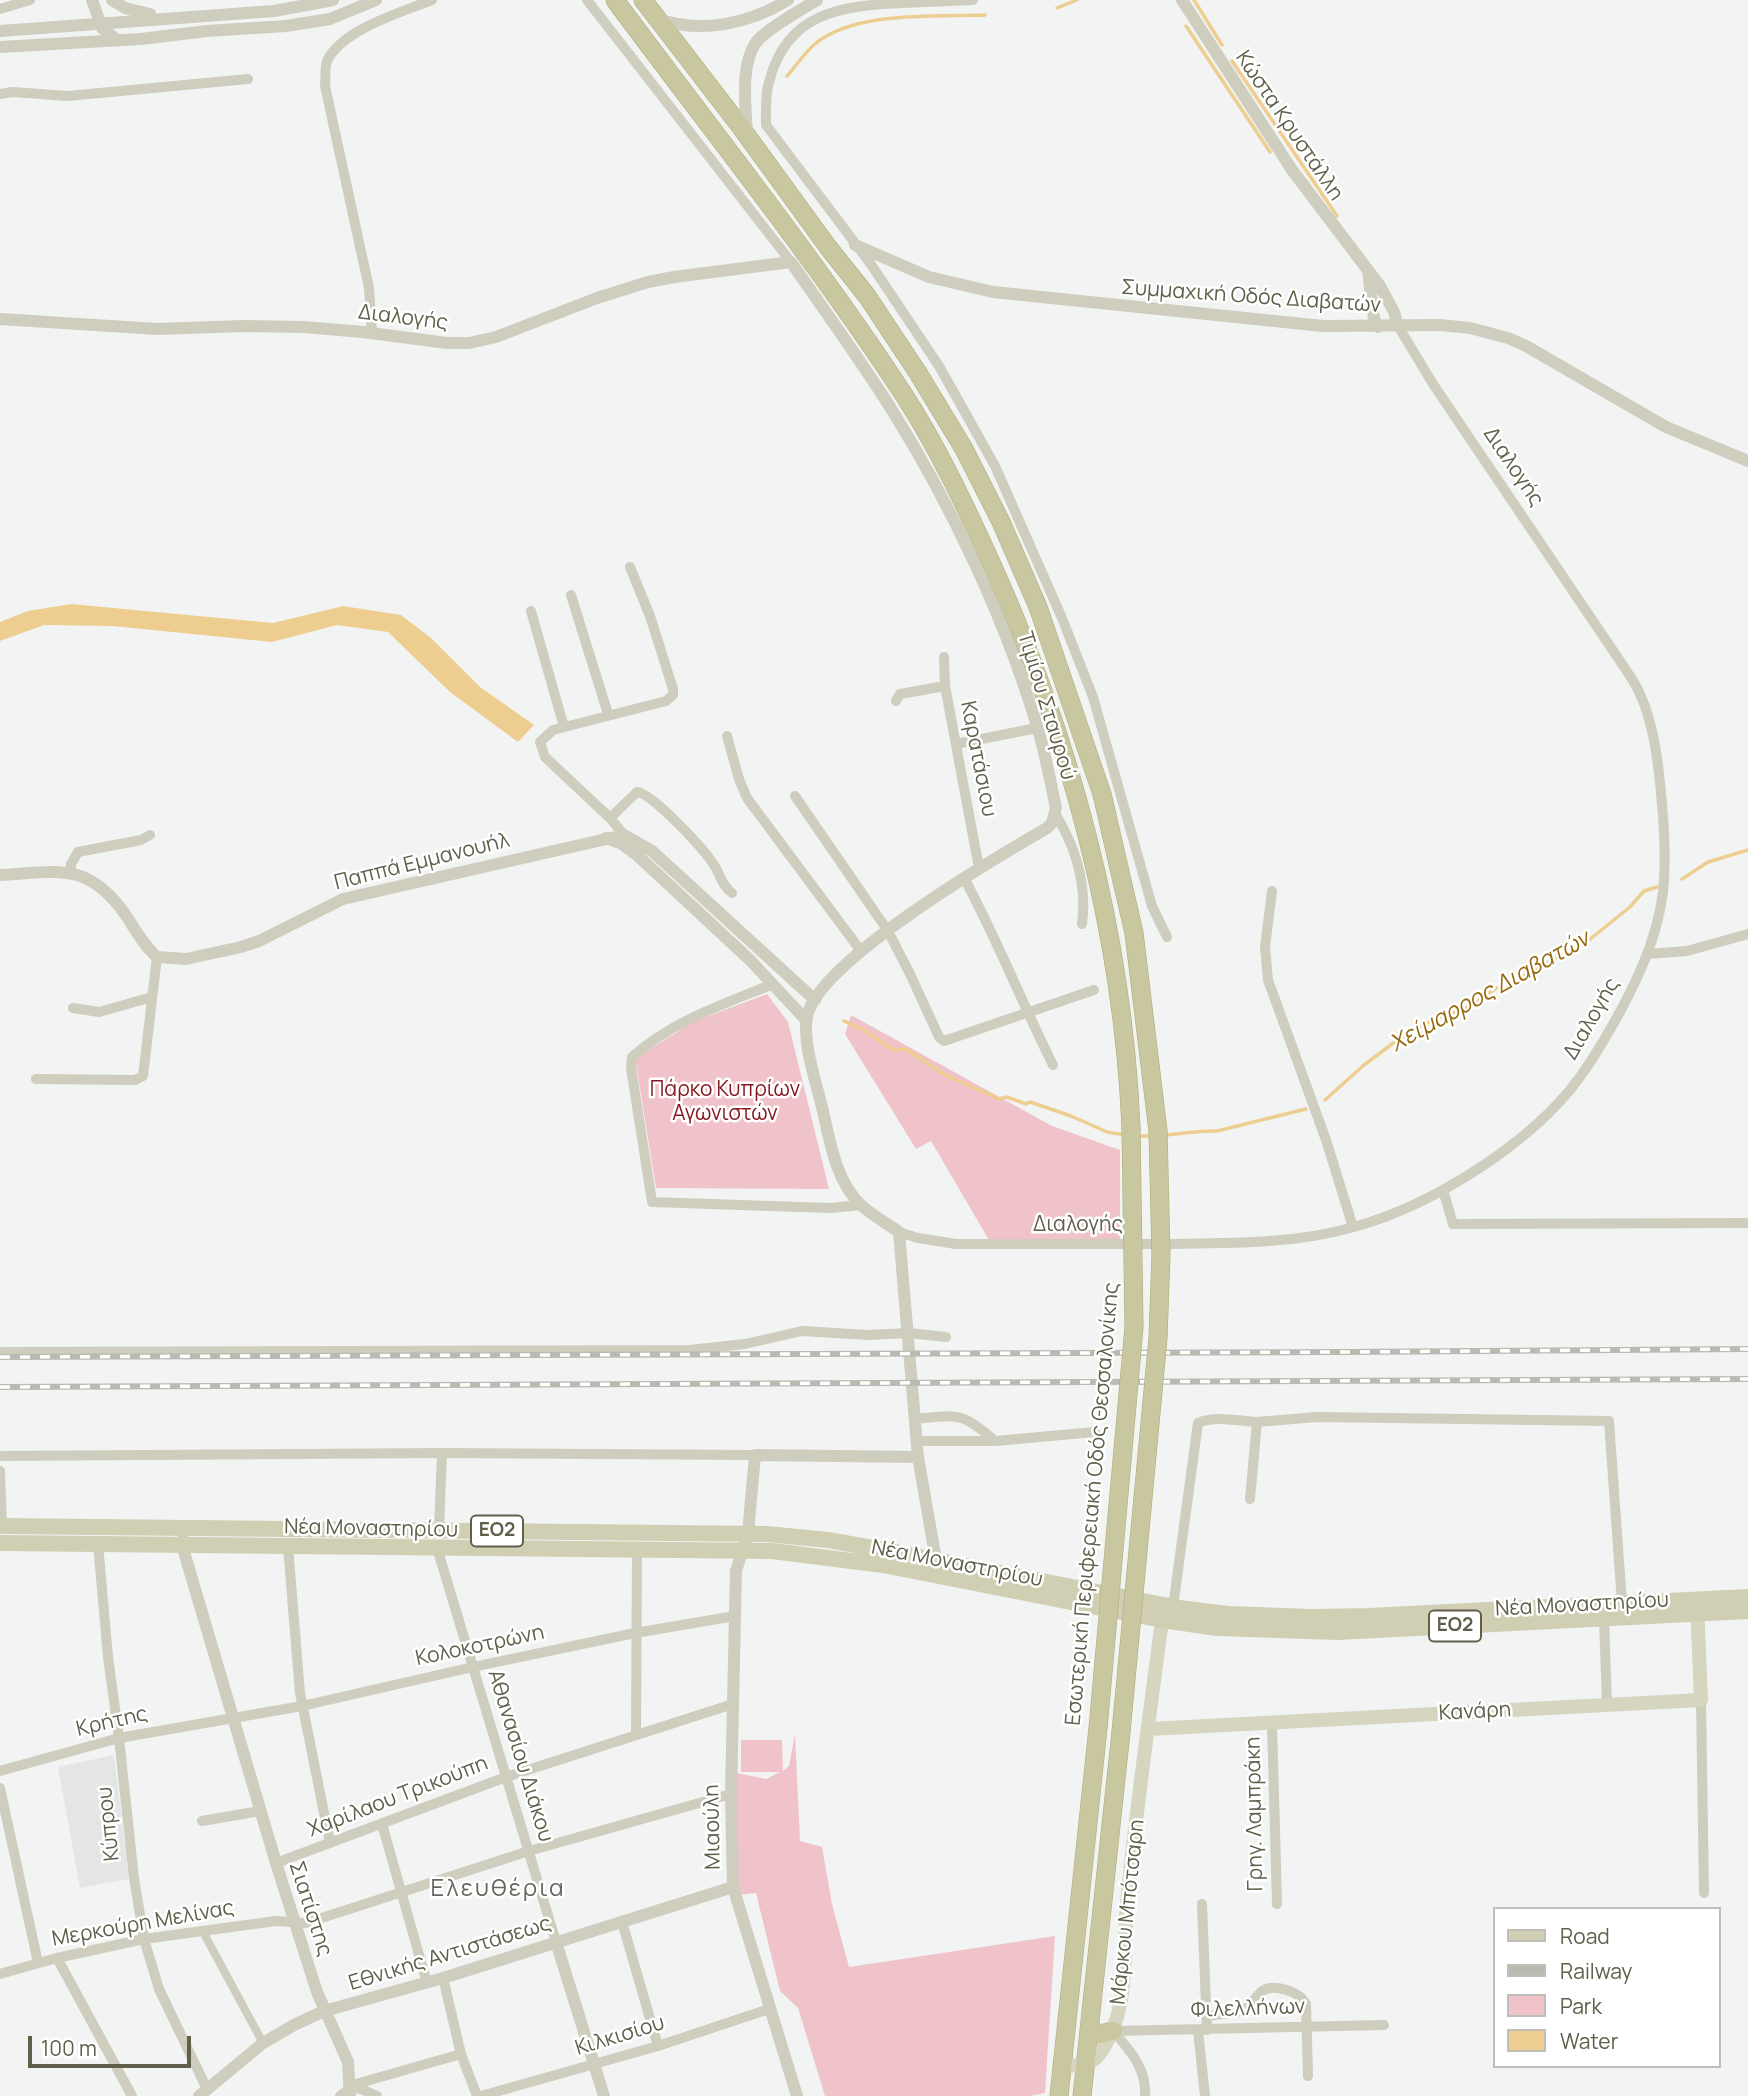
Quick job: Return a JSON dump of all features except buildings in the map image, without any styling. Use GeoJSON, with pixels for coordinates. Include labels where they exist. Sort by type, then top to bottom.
{"type":"FeatureCollection","features":[{"type":"Feature","properties":{"kind":"highway","name":"Εσωτερική Περιφερειακή Οδός Θεσσαλονίκης"},"geometry":{"type":"LineString","coordinates":[[615,0],[827,284],[897,386],[940,458],[1014,612],[1055,722],[1091,852],[1115,971],[1130,1094],[1134,1327],[1098,1728],[1059,2096]]}},
{"type":"Feature","properties":{"kind":"highway"},"geometry":{"type":"LineString","coordinates":[[643,0],[867,296],[964,449],[1001,522],[1038,607],[1084,736],[1102,794],[1134,933],[1158,1130],[1161,1255],[1158,1338],[1121,1732],[1082,2096]]}},
{"type":"Feature","properties":{"kind":"highway"},"geometry":{"type":"LineString","coordinates":[[1090,2029],[1100,2034],[1113,2031]]}},
{"type":"Feature","properties":{"kind":"main road","name":"ΕΟ2"},"geometry":{"type":"LineString","coordinates":[[1,1526],[183,1527]]}},
{"type":"Feature","properties":{"kind":"main road","name":"Νέα Μοναστηρίου"},"geometry":{"type":"LineString","coordinates":[[183,1527],[748,1533],[828,1540],[1173,1607],[1239,1615],[1330,1617],[1622,1603],[1748,1611]]}},
{"type":"Feature","properties":{"kind":"main road","name":"ΕΟ2"},"geometry":{"type":"LineString","coordinates":[[0,1543],[182,1545]]}},
{"type":"Feature","properties":{"kind":"main road","name":"Νέα Μοναστηρίου"},"geometry":{"type":"LineString","coordinates":[[182,1545],[743,1550],[883,1565],[1161,1620],[1217,1628],[1306,1632],[1604,1619],[1697,1607],[1748,1597]]}},
{"type":"Feature","properties":{"kind":"main road"},"geometry":{"type":"LineString","coordinates":[[1697,1607],[1701,1700]]}},
{"type":"Feature","properties":{"kind":"main road","name":"Μάρκου Μπότσαρη"},"geometry":{"type":"LineString","coordinates":[[1086,2065],[1098,2056],[1113,2031],[1123,1994],[1127,1904],[1161,1620]]}},
{"type":"Feature","properties":{"kind":"main road","name":"Κανάρη"},"geometry":{"type":"LineString","coordinates":[[1149,1729],[1701,1700]]}},
{"type":"Feature","properties":{"kind":"main road"},"geometry":{"type":"LineString","coordinates":[[1062,2066],[1086,2065]]}},
{"type":"Feature","properties":{"kind":"street"},"geometry":{"type":"LineString","coordinates":[[0,9],[30,0]]}},
{"type":"Feature","properties":{"kind":"street"},"geometry":{"type":"LineString","coordinates":[[111,0],[137,13],[174,19]]}},
{"type":"Feature","properties":{"kind":"street"},"geometry":{"type":"LineString","coordinates":[[109,29],[114,8],[111,0]]}},
{"type":"Feature","properties":{"kind":"street"},"geometry":{"type":"LineString","coordinates":[[0,47],[91,42],[109,29],[174,19],[274,11],[333,0]]}},
{"type":"Feature","properties":{"kind":"street"},"geometry":{"type":"LineString","coordinates":[[0,31],[77,25],[109,29],[286,26],[330,19],[376,0]]}},
{"type":"Feature","properties":{"kind":"street"},"geometry":{"type":"LineString","coordinates":[[372,333],[369,288],[325,86],[326,62],[338,43],[381,21],[432,0]]}},
{"type":"Feature","properties":{"kind":"street"},"geometry":{"type":"LineString","coordinates":[[587,0],[791,262]]}},
{"type":"Feature","properties":{"kind":"street"},"geometry":{"type":"LineString","coordinates":[[658,19],[684,27],[721,25],[765,13],[788,0]]}},
{"type":"Feature","properties":{"kind":"street"},"geometry":{"type":"LineString","coordinates":[[747,135],[745,81],[755,42],[817,0]]}},
{"type":"Feature","properties":{"kind":"street"},"geometry":{"type":"LineString","coordinates":[[973,0],[855,6],[824,14],[804,26],[778,59],[768,82],[766,125],[855,245],[939,366],[995,466],[1093,697],[1153,905],[1167,937]]}},
{"type":"Feature","properties":{"kind":"street","name":"Κώστα Κρυστάλλη"},"geometry":{"type":"LineString","coordinates":[[1182,0],[1292,170],[1380,286],[1398,326]]}},
{"type":"Feature","properties":{"kind":"street"},"geometry":{"type":"LineString","coordinates":[[93,3],[109,29]]}},
{"type":"Feature","properties":{"kind":"street"},"geometry":{"type":"LineString","coordinates":[[77,25],[91,14],[93,3]]}},
{"type":"Feature","properties":{"kind":"street"},"geometry":{"type":"LineString","coordinates":[[0,94],[12,92],[68,96],[248,79]]}},
{"type":"Feature","properties":{"kind":"street","name":"Συμμαχική Οδός Διαβατών"},"geometry":{"type":"LineString","coordinates":[[855,245],[929,277],[993,292],[1303,324],[1470,328],[1508,338],[1666,427],[1748,461]]}},
{"type":"Feature","properties":{"kind":"street","name":"Διαλογής"},"geometry":{"type":"LineString","coordinates":[[0,319],[158,329],[303,327],[447,343],[477,341],[496,337],[597,298],[649,282],[674,276],[791,262]]}},
{"type":"Feature","properties":{"kind":"street","name":"Τιμίου Σταυρού"},"geometry":{"type":"LineString","coordinates":[[791,262],[891,408],[946,505],[983,582],[1037,728],[1056,815]]}},
{"type":"Feature","properties":{"kind":"street","name":"Κώστα Κρυστάλλη"},"geometry":{"type":"LineString","coordinates":[[1368,271],[1374,319],[1378,327]]}},
{"type":"Feature","properties":{"kind":"street","name":"Διαλογής"},"geometry":{"type":"LineString","coordinates":[[899,1232],[934,1242],[956,1244],[1181,1244],[1293,1240],[1353,1227],[1393,1214],[1443,1190],[1516,1142],[1568,1091],[1611,1027],[1648,954],[1661,904],[1665,849],[1661,788],[1642,697],[1433,384],[1398,326]]}},
{"type":"Feature","properties":{"kind":"street"},"geometry":{"type":"LineString","coordinates":[[630,567],[650,617],[673,695],[666,701],[564,726],[545,736],[540,743],[540,749],[624,835],[652,852],[815,1000]]}},
{"type":"Feature","properties":{"kind":"street"},"geometry":{"type":"LineString","coordinates":[[570,595],[608,714]]}},
{"type":"Feature","properties":{"kind":"street"},"geometry":{"type":"LineString","coordinates":[[531,611],[564,726]]}},
{"type":"Feature","properties":{"kind":"street","name":"Καρατάσιου"},"geometry":{"type":"LineString","coordinates":[[944,657],[945,686],[979,868]]}},
{"type":"Feature","properties":{"kind":"street"},"geometry":{"type":"LineString","coordinates":[[896,701],[900,694],[945,686]]}},
{"type":"Feature","properties":{"kind":"street"},"geometry":{"type":"LineString","coordinates":[[956,744],[1037,728]]}},
{"type":"Feature","properties":{"kind":"street"},"geometry":{"type":"LineString","coordinates":[[727,736],[747,798],[861,951]]}},
{"type":"Feature","properties":{"kind":"street"},"geometry":{"type":"LineString","coordinates":[[610,818],[638,792],[646,794],[711,860],[726,889],[732,893]]}},
{"type":"Feature","properties":{"kind":"street"},"geometry":{"type":"LineString","coordinates":[[795,796],[888,932],[939,1037],[944,1041],[1094,990]]}},
{"type":"Feature","properties":{"kind":"street"},"geometry":{"type":"LineString","coordinates":[[936,1560],[916,1441],[899,1232],[860,1205],[844,1182],[832,1147],[808,1042],[806,1020],[815,1000],[833,976],[861,951],[979,868],[1047,828],[1056,815],[1069,837],[1083,885],[1085,900],[1082,924]]}},
{"type":"Feature","properties":{"kind":"street"},"geometry":{"type":"LineString","coordinates":[[71,874],[71,864],[78,852],[141,840],[150,835]]}},
{"type":"Feature","properties":{"kind":"street","name":"Παππά Εμμανουήλ"},"geometry":{"type":"LineString","coordinates":[[158,957],[186,959],[241,947],[343,900],[624,835]]}},
{"type":"Feature","properties":{"kind":"street"},"geometry":{"type":"LineString","coordinates":[[606,838],[638,856],[773,984],[806,1020]]}},
{"type":"Feature","properties":{"kind":"street"},"geometry":{"type":"LineString","coordinates":[[0,875],[52,872],[91,879],[113,897],[158,957],[144,1073],[140,1078],[36,1079]]}},
{"type":"Feature","properties":{"kind":"street"},"geometry":{"type":"LineString","coordinates":[[964,878],[988,922],[1026,1011],[1053,1065]]}},
{"type":"Feature","properties":{"kind":"street"},"geometry":{"type":"LineString","coordinates":[[1272,891],[1265,947],[1268,980],[1326,1140],[1353,1227]]}},
{"type":"Feature","properties":{"kind":"street"},"geometry":{"type":"LineString","coordinates":[[1648,954],[1687,951],[1748,934]]}},
{"type":"Feature","properties":{"kind":"street"},"geometry":{"type":"LineString","coordinates":[[773,984],[679,1024],[632,1057],[631,1068],[652,1202],[830,1208],[860,1205]]}},
{"type":"Feature","properties":{"kind":"street"},"geometry":{"type":"LineString","coordinates":[[73,1008],[99,1012],[152,997]]}},
{"type":"Feature","properties":{"kind":"street"},"geometry":{"type":"LineString","coordinates":[[1443,1190],[1453,1224],[1748,1223]]}},
{"type":"Feature","properties":{"kind":"street"},"geometry":{"type":"LineString","coordinates":[[0,1352],[689,1350],[734,1346],[802,1331],[868,1335],[908,1333],[946,1337]]}},
{"type":"Feature","properties":{"kind":"street"},"geometry":{"type":"LineString","coordinates":[[915,1419],[951,1416],[962,1418],[972,1421],[995,1441]]}},
{"type":"Feature","properties":{"kind":"street"},"geometry":{"type":"LineString","coordinates":[[1173,1607],[1198,1423],[1221,1419],[1257,1422],[1317,1417],[1609,1421],[1622,1603]]}},
{"type":"Feature","properties":{"kind":"street"},"geometry":{"type":"LineString","coordinates":[[1250,1499],[1257,1422]]}},
{"type":"Feature","properties":{"kind":"street"},"geometry":{"type":"LineString","coordinates":[[916,1441],[995,1441],[1095,1432]]}},
{"type":"Feature","properties":{"kind":"street"},"geometry":{"type":"LineString","coordinates":[[0,1456],[442,1453],[918,1457]]}},
{"type":"Feature","properties":{"kind":"street"},"geometry":{"type":"LineString","coordinates":[[439,1530],[442,1453]]}},
{"type":"Feature","properties":{"kind":"street","name":"Μιαούλη"},"geometry":{"type":"LineString","coordinates":[[755,1455],[748,1533],[736,1569],[731,1794],[733,1887],[797,2096]]}},
{"type":"Feature","properties":{"kind":"street"},"geometry":{"type":"LineString","coordinates":[[0,1471],[1,1526]]}},
{"type":"Feature","properties":{"kind":"street","name":"Σιατίστης"},"geometry":{"type":"LineString","coordinates":[[183,1527],[182,1545],[276,1863],[324,2011],[347,2058],[350,2073],[347,2093]]}},
{"type":"Feature","properties":{"kind":"street","name":"Κύπρου"},"geometry":{"type":"LineString","coordinates":[[98,1544],[108,1657],[120,1738],[134,1878],[144,1939],[159,1989],[203,2092]]}},
{"type":"Feature","properties":{"kind":"street"},"geometry":{"type":"LineString","coordinates":[[288,1547],[302,1706],[330,1843]]}},
{"type":"Feature","properties":{"kind":"street","name":"Αθανασίου Διάκου"},"geometry":{"type":"LineString","coordinates":[[437,1548],[604,2096]]}},
{"type":"Feature","properties":{"kind":"street"},"geometry":{"type":"LineString","coordinates":[[636,1734],[637,1549]]}},
{"type":"Feature","properties":{"kind":"street","name":"Κολοκοτρώνη"},"geometry":{"type":"LineString","coordinates":[[235,1718],[302,1706],[635,1633],[735,1616]]}},
{"type":"Feature","properties":{"kind":"street"},"geometry":{"type":"LineString","coordinates":[[1604,1619],[1607,1704]]}},
{"type":"Feature","properties":{"kind":"street"},"geometry":{"type":"LineString","coordinates":[[1701,1700],[1704,1893]]}},
{"type":"Feature","properties":{"kind":"street","name":"Χαρίλαου Τρικούπη"},"geometry":{"type":"LineString","coordinates":[[276,1863],[506,1777],[733,1704]]}},
{"type":"Feature","properties":{"kind":"street","name":"Κρήτης"},"geometry":{"type":"LineString","coordinates":[[0,1771],[120,1738],[235,1718]]}},
{"type":"Feature","properties":{"kind":"street","name":"Γρηγ. Λαμπράκη"},"geometry":{"type":"LineString","coordinates":[[1272,1723],[1276,1904]]}},
{"type":"Feature","properties":{"kind":"street"},"geometry":{"type":"LineString","coordinates":[[0,1788],[38,1963]]}},
{"type":"Feature","properties":{"kind":"street","name":"Μερκούρη Μελίνας"},"geometry":{"type":"LineString","coordinates":[[0,1974],[144,1939],[276,1921],[295,1924],[312,1922],[529,1851],[731,1794]]}},
{"type":"Feature","properties":{"kind":"street"},"geometry":{"type":"LineString","coordinates":[[202,1822],[260,1811]]}},
{"type":"Feature","properties":{"kind":"street"},"geometry":{"type":"LineString","coordinates":[[382,1824],[427,1983]]}},
{"type":"Feature","properties":{"kind":"street","name":"Εθνικής Αντιστάσεως"},"geometry":{"type":"LineString","coordinates":[[203,2092],[263,2043],[324,2011],[427,1983],[733,1887]]}},
{"type":"Feature","properties":{"kind":"street"},"geometry":{"type":"LineString","coordinates":[[1202,1904],[1207,2015],[1203,2030],[1205,2096]]}},
{"type":"Feature","properties":{"kind":"street"},"geometry":{"type":"LineString","coordinates":[[622,1922],[659,2046]]}},
{"type":"Feature","properties":{"kind":"street"},"geometry":{"type":"LineString","coordinates":[[202,1930],[263,2043]]}},
{"type":"Feature","properties":{"kind":"street"},"geometry":{"type":"LineString","coordinates":[[57,1958],[132,2096]]}},
{"type":"Feature","properties":{"kind":"street"},"geometry":{"type":"LineString","coordinates":[[443,1978],[461,2054],[479,2096]]}},
{"type":"Feature","properties":{"kind":"street"},"geometry":{"type":"LineString","coordinates":[[1207,2015],[1242,2011],[1252,2004],[1261,1992],[1271,1988],[1297,1993],[1306,2004],[1308,2076]]}},
{"type":"Feature","properties":{"kind":"street","name":"Κιλκισίου"},"geometry":{"type":"LineString","coordinates":[[479,2096],[659,2046],[769,2009]]}},
{"type":"Feature","properties":{"kind":"street","name":"Φιλελλήνων"},"geometry":{"type":"LineString","coordinates":[[1113,2031],[1384,2025]]}},
{"type":"Feature","properties":{"kind":"street"},"geometry":{"type":"LineString","coordinates":[[1113,2031],[1138,2063],[1145,2078],[1145,2096]]}},
{"type":"Feature","properties":{"kind":"street"},"geometry":{"type":"LineString","coordinates":[[347,2093],[461,2054]]}},
{"type":"Feature","properties":{"kind":"street"},"geometry":{"type":"LineString","coordinates":[[347,2093],[361,2088],[377,2096]]}},
{"type":"Feature","properties":{"kind":"shaded area"},"geometry":{"type":"Polygon","coordinates":[[[114,1755],[129,1879],[80,1888],[58,1767],[114,1755]]]}},
{"type":"Feature","properties":{"kind":"green space","name":"Πάρκο Κυπρίων Αγωνιστών"},"geometry":{"type":"Polygon","coordinates":[[[767,994],[788,1022],[829,1189],[656,1188],[635,1058],[695,1021],[767,994]]]}},
{"type":"Feature","properties":{"kind":"green space"},"geometry":{"type":"Polygon","coordinates":[[[851,1015],[1052,1126],[1120,1150],[1120,1244],[993,1247],[931,1141],[916,1149],[845,1034],[851,1015]]]}},
{"type":"Feature","properties":{"kind":"green space"},"geometry":{"type":"Polygon","coordinates":[[[795,1734],[800,1841],[822,1847],[832,1904],[849,1967],[1055,1936],[1045,2093],[1030,2096],[825,2096],[798,2008],[780,1991],[756,1893],[737,1895],[737,1773],[766,1779],[780,1772],[741,1772],[741,1740],[782,1740],[783,1771],[789,1766],[795,1734]]]}},
{"type":"Feature","properties":{"kind":"water"},"geometry":{"type":"Polygon","coordinates":[[[71,604],[273,623],[343,606],[401,615],[431,638],[480,687],[534,725],[518,742],[450,692],[388,632],[337,625],[272,642],[113,626],[44,625],[0,641],[0,622],[28,611],[71,604]]]}},
{"type":"Feature","properties":{"kind":"waterway"},"geometry":{"type":"LineString","coordinates":[[1057,8],[1077,0]]}},
{"type":"Feature","properties":{"kind":"waterway"},"geometry":{"type":"LineString","coordinates":[[1194,0],[1222,45]]}},
{"type":"Feature","properties":{"kind":"waterway"},"geometry":{"type":"LineString","coordinates":[[787,76],[816,43],[853,25],[920,16],[985,15]]}},
{"type":"Feature","properties":{"kind":"waterway"},"geometry":{"type":"LineString","coordinates":[[1186,26],[1270,152]]}},
{"type":"Feature","properties":{"kind":"waterway"},"geometry":{"type":"LineString","coordinates":[[1232,61],[1337,216]]}},
{"type":"Feature","properties":{"kind":"waterway","name":"Χείμαρρος Διαβατών"},"geometry":{"type":"LineString","coordinates":[[1682,879],[1708,862],[1748,850]]}},
{"type":"Feature","properties":{"kind":"waterway","name":"Χείμαρρος Διαβατών"},"geometry":{"type":"LineString","coordinates":[[1325,1100],[1396,1041],[1438,1017],[1475,1003],[1496,988],[1506,988],[1589,940],[1630,907],[1644,891],[1657,887]]}},
{"type":"Feature","properties":{"kind":"waterway","name":"Χείμαρρος Διαβατών"},"geometry":{"type":"LineString","coordinates":[[844,1021],[864,1030],[893,1050],[906,1049],[945,1075],[999,1099],[1007,1097],[1026,1104],[1030,1102],[1107,1132],[1126,1135]]}},
{"type":"Feature","properties":{"kind":"waterway","name":"Χείμαρρος Διαβατών"},"geometry":{"type":"LineString","coordinates":[[1165,1135],[1217,1131],[1306,1109]]}},
{"type":"Feature","properties":{"kind":"waterway","name":"Χείμαρρος Διαβατών"},"geometry":{"type":"LineString","coordinates":[[1137,1136],[1154,1136]]}},
{"type":"Feature","properties":{"kind":"railway"},"geometry":{"type":"LineString","coordinates":[[0,1357],[1748,1349]]}},
{"type":"Feature","properties":{"kind":"railway"},"geometry":{"type":"LineString","coordinates":[[0,1387],[1748,1379]]}},
{"type":"Feature","properties":{"kind":"district","name":"Ελευθέρια"},"geometry":{"type":"Point","coordinates":[498,1889]}}]}
